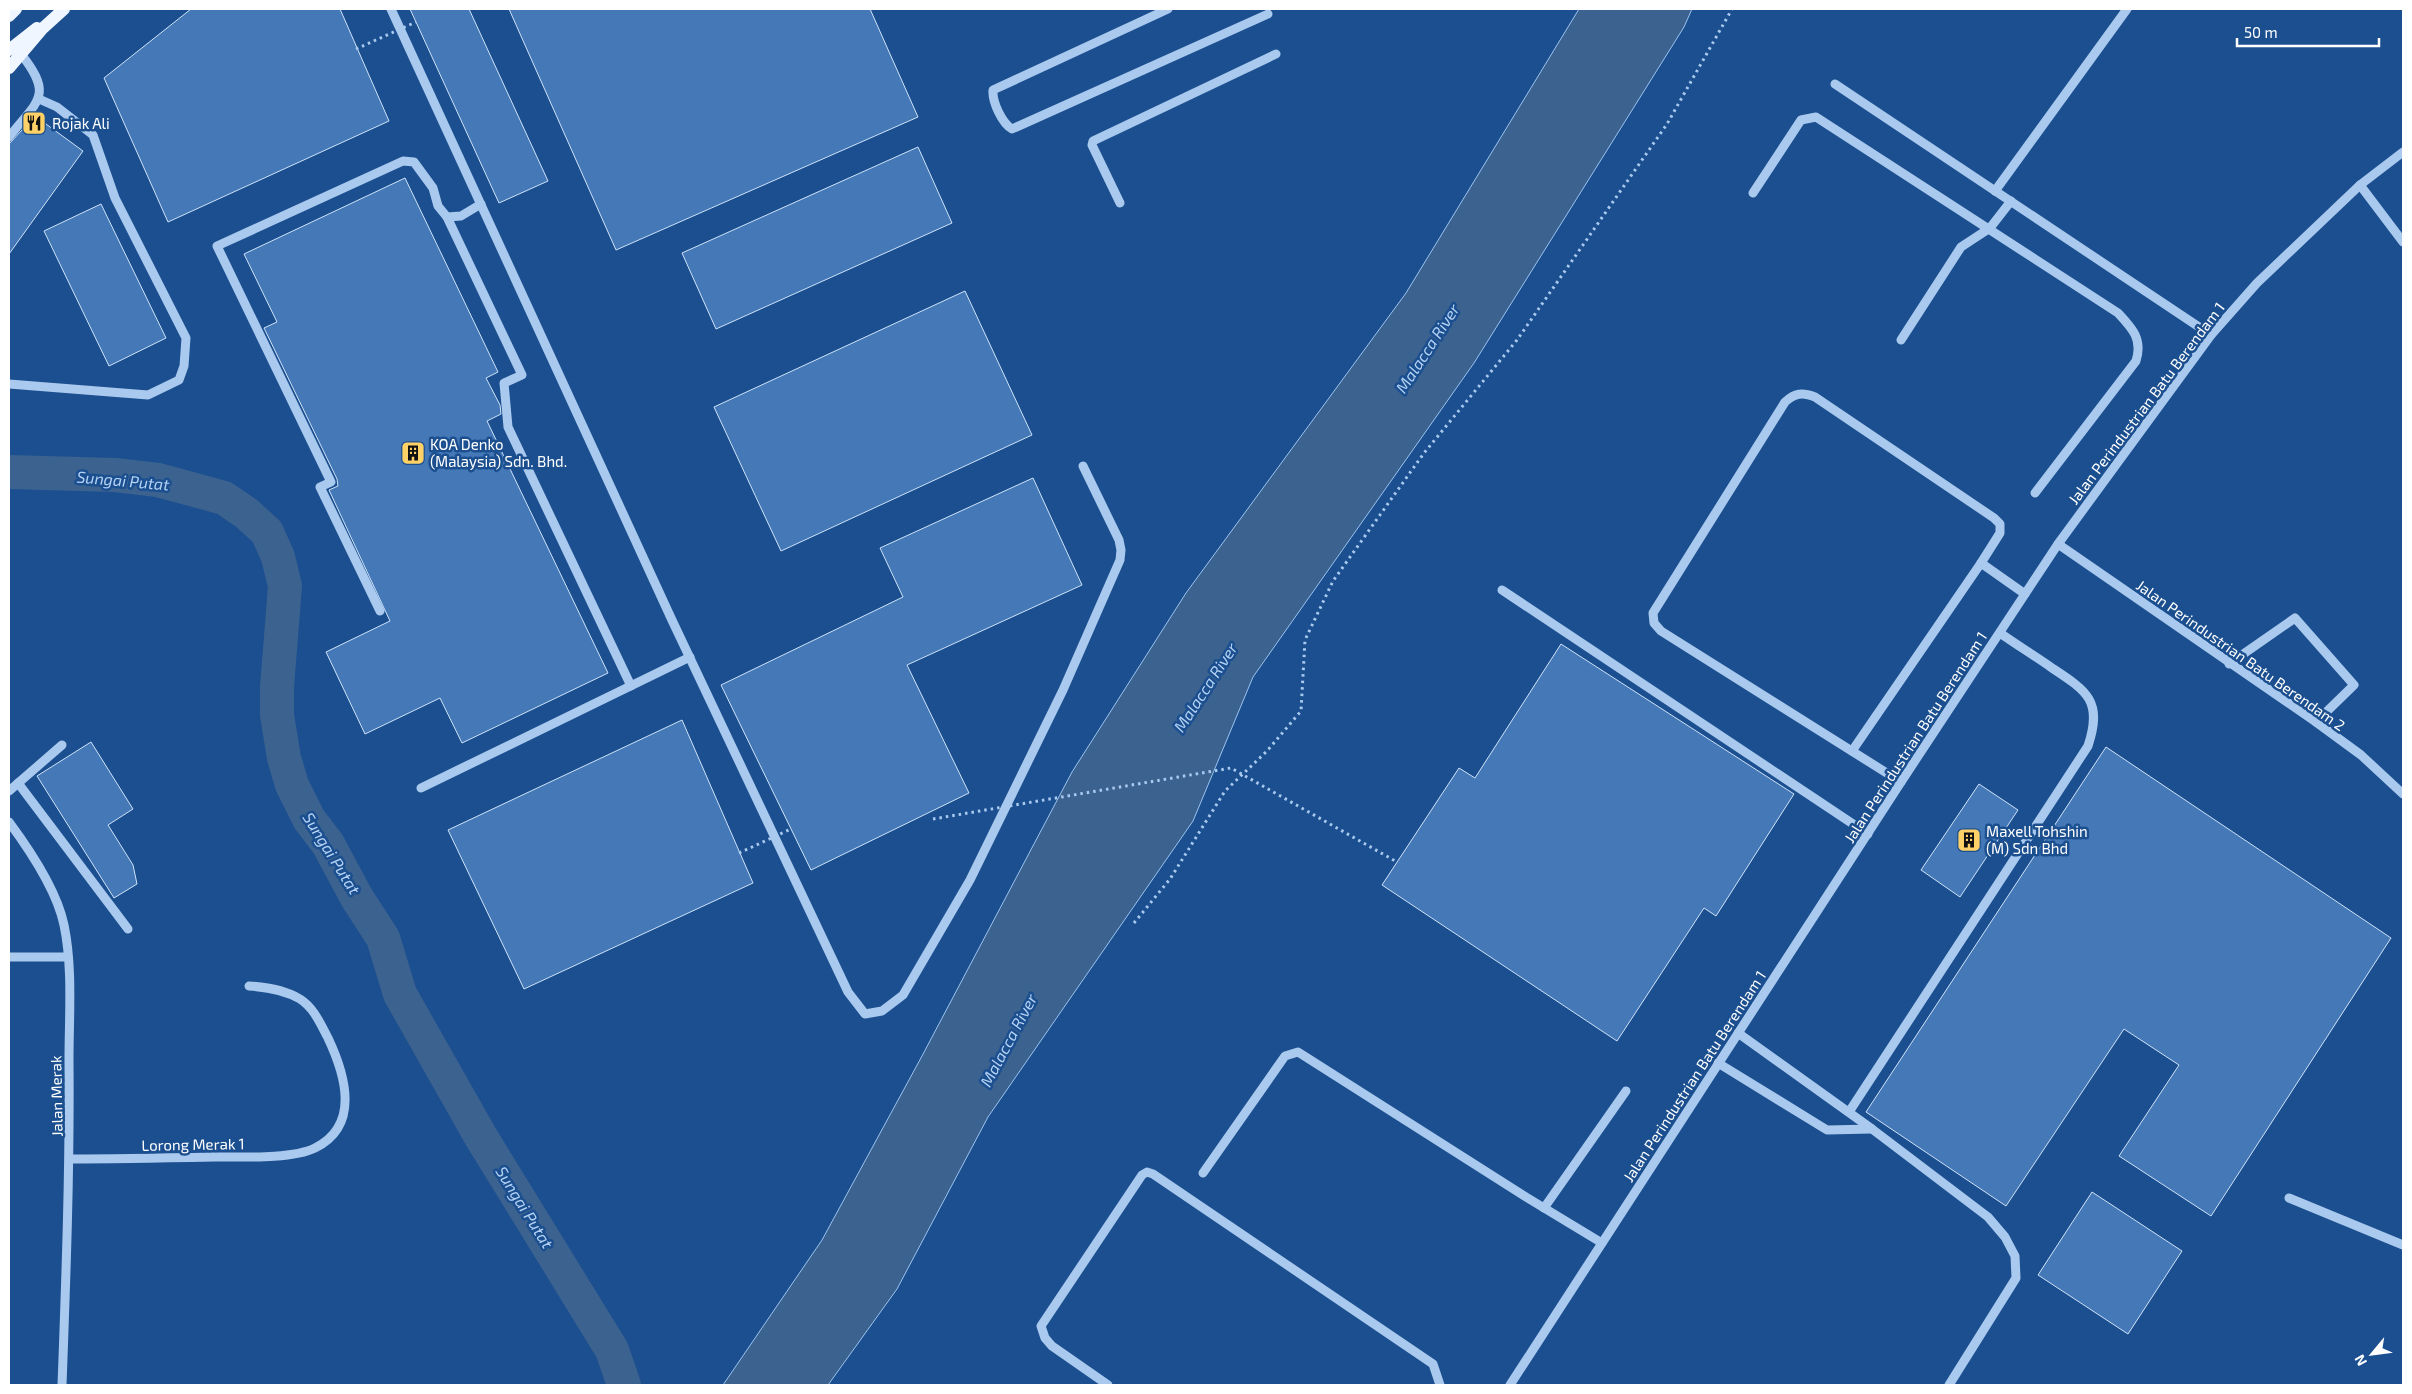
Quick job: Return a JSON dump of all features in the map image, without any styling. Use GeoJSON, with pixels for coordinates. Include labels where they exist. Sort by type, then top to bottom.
{"type":"FeatureCollection","features":[{"type":"Feature","properties":{"kind":"main road"},"geometry":{"type":"LineString","coordinates":[[9,16],[16,9]]}},
{"type":"Feature","properties":{"kind":"main road"},"geometry":{"type":"LineString","coordinates":[[9,68],[20,39],[60,12]]}},
{"type":"Feature","properties":{"kind":"street"},"geometry":{"type":"LineString","coordinates":[[391,9],[690,657],[848,992],[865,1014],[882,1011],[903,995],[970,880],[1071,673],[1120,560],[1119,540],[1083,466]]}},
{"type":"Feature","properties":{"kind":"street"},"geometry":{"type":"LineString","coordinates":[[1168,9],[993,90],[992,97],[1007,126],[1012,129],[1268,14]]}},
{"type":"Feature","properties":{"kind":"street"},"geometry":{"type":"LineString","coordinates":[[1995,191],[2127,9]]}},
{"type":"Feature","properties":{"kind":"street"},"geometry":{"type":"LineString","coordinates":[[9,136],[39,99],[41,90],[36,73],[15,52]]}},
{"type":"Feature","properties":{"kind":"street"},"geometry":{"type":"LineString","coordinates":[[1120,203],[1092,145],[1093,141],[1276,54]]}},
{"type":"Feature","properties":{"kind":"street"},"geometry":{"type":"LineString","coordinates":[[1835,84],[2211,336]]}},
{"type":"Feature","properties":{"kind":"street"},"geometry":{"type":"LineString","coordinates":[[9,384],[148,395],[179,380],[184,366],[186,338],[115,198],[93,135],[57,107],[39,99]]}},
{"type":"Feature","properties":{"kind":"street"},"geometry":{"type":"LineString","coordinates":[[1753,193],[1801,120],[1816,118],[1990,228],[2118,313],[2136,333],[2140,350],[2136,361],[2035,492]]}},
{"type":"Feature","properties":{"kind":"street","name":"Jalan Perindustrian Batu Berendam 1"},"geometry":{"type":"LineString","coordinates":[[1510,1385],[1901,782],[2058,544],[2211,336],[2256,283],[2360,185],[2403,152]]}},
{"type":"Feature","properties":{"kind":"street"},"geometry":{"type":"LineString","coordinates":[[380,611],[320,487],[331,482],[217,246],[394,163],[404,161],[414,162],[433,188],[438,206],[447,217],[522,375],[504,383],[508,427],[631,686]]}},
{"type":"Feature","properties":{"kind":"street"},"geometry":{"type":"LineString","coordinates":[[2360,185],[2403,242]]}},
{"type":"Feature","properties":{"kind":"street"},"geometry":{"type":"LineString","coordinates":[[1900,340],[1961,247],[1990,228],[2011,201]]}},
{"type":"Feature","properties":{"kind":"street"},"geometry":{"type":"LineString","coordinates":[[447,217],[461,216],[481,204]]}},
{"type":"Feature","properties":{"kind":"street"},"geometry":{"type":"LineString","coordinates":[[1852,751],[1981,563],[2000,533],[2000,524],[1994,518],[1815,397],[1804,393],[1793,395],[1784,402],[1653,613],[1654,623],[1661,631],[1901,782]]}},
{"type":"Feature","properties":{"kind":"street","name":"Jalan Perindustrian Batu Berendam 2"},"geometry":{"type":"LineString","coordinates":[[2058,544],[2316,722],[2361,755],[2403,794]]}},
{"type":"Feature","properties":{"kind":"street"},"geometry":{"type":"LineString","coordinates":[[1981,563],[2025,594]]}},
{"type":"Feature","properties":{"kind":"street"},"geometry":{"type":"LineString","coordinates":[[1502,590],[1868,834]]}},
{"type":"Feature","properties":{"kind":"street"},"geometry":{"type":"LineString","coordinates":[[2230,664],[2295,618],[2354,685],[2316,722]]}},
{"type":"Feature","properties":{"kind":"street"},"geometry":{"type":"LineString","coordinates":[[1849,1112],[2088,746],[2093,732],[2094,717],[2091,702],[2082,688],[2000,633]]}},
{"type":"Feature","properties":{"kind":"street"},"geometry":{"type":"LineString","coordinates":[[421,788],[690,657]]}},
{"type":"Feature","properties":{"kind":"street"},"geometry":{"type":"LineString","coordinates":[[9,791],[62,744]]}},
{"type":"Feature","properties":{"kind":"street"},"geometry":{"type":"LineString","coordinates":[[18,783],[128,929]]}},
{"type":"Feature","properties":{"kind":"street","name":"Jalan Merak"},"geometry":{"type":"LineString","coordinates":[[9,822],[38,867],[53,895],[64,923],[68,957],[70,1159],[62,1385]]}},
{"type":"Feature","properties":{"kind":"street"},"geometry":{"type":"LineString","coordinates":[[9,957],[68,957]]}},
{"type":"Feature","properties":{"kind":"street","name":"Lorong Merak 1"},"geometry":{"type":"LineString","coordinates":[[70,1159],[251,1157],[298,1153],[315,1148],[328,1139],[338,1127],[346,1098],[340,1062],[315,1012],[299,998],[264,987],[249,986]]}},
{"type":"Feature","properties":{"kind":"street"},"geometry":{"type":"LineString","coordinates":[[1738,1033],[1849,1112],[1988,1217],[2005,1237],[2016,1256],[2016,1278],[1949,1385]]}},
{"type":"Feature","properties":{"kind":"street"},"geometry":{"type":"LineString","coordinates":[[1203,1174],[1285,1056],[1298,1052],[1602,1243]]}},
{"type":"Feature","properties":{"kind":"street"},"geometry":{"type":"LineString","coordinates":[[1718,1063],[1827,1130],[1872,1129]]}},
{"type":"Feature","properties":{"kind":"street"},"geometry":{"type":"LineString","coordinates":[[1544,1208],[1626,1091]]}},
{"type":"Feature","properties":{"kind":"street"},"geometry":{"type":"LineString","coordinates":[[1108,1385],[1052,1346],[1045,1338],[1041,1326],[1142,1175],[1147,1172],[1162,1180],[1433,1364],[1440,1385]]}},
{"type":"Feature","properties":{"kind":"street"},"geometry":{"type":"LineString","coordinates":[[2289,1198],[2403,1245]]}},
{"type":"Feature","properties":{"kind":"path"},"geometry":{"type":"LineString","coordinates":[[1134,923],[1170,879],[1225,792],[1267,751],[1301,711],[1305,640],[1333,581],[1424,453],[1522,332],[1667,124],[1732,9]]}},
{"type":"Feature","properties":{"kind":"path"},"geometry":{"type":"LineString","coordinates":[[356,49],[416,22]]}},
{"type":"Feature","properties":{"kind":"path"},"geometry":{"type":"LineString","coordinates":[[933,819],[1231,768],[1397,862]]}},
{"type":"Feature","properties":{"kind":"path"},"geometry":{"type":"LineString","coordinates":[[739,852],[791,829]]}},
{"type":"Feature","properties":{"kind":"water","name":"Malacca River"},"geometry":{"type":"Polygon","coordinates":[[[1579,9],[1692,9],[1684,27],[1474,363],[1253,677],[1193,821],[988,1117],[897,1289],[828,1385],[723,1385],[822,1240],[922,1056],[1072,772],[1186,593],[1406,293],[1579,9]]]}},
{"type":"Feature","properties":{"kind":"building"},"geometry":{"type":"Polygon","coordinates":[[[191,9],[340,9],[389,121],[168,222],[104,78],[191,9]]]}},
{"type":"Feature","properties":{"kind":"building"},"geometry":{"type":"Polygon","coordinates":[[[410,9],[469,9],[548,181],[499,203],[410,9]]]}},
{"type":"Feature","properties":{"kind":"building"},"geometry":{"type":"Polygon","coordinates":[[[509,9],[870,9],[918,117],[616,250],[509,9]]]}},
{"type":"Feature","properties":{"kind":"building"},"geometry":{"type":"Polygon","coordinates":[[[35,116],[83,151],[9,254],[9,144],[35,116]]]}},
{"type":"Feature","properties":{"kind":"building"},"geometry":{"type":"Polygon","coordinates":[[[918,147],[952,223],[716,329],[682,253],[918,147]]]}},
{"type":"Feature","properties":{"kind":"building","name":"KOA Denko (Malaysia) Sdn. Bhd."},"geometry":{"type":"Polygon","coordinates":[[[405,178],[498,372],[486,378],[500,405],[501,414],[487,421],[608,673],[462,743],[440,698],[365,734],[326,652],[390,621],[329,490],[338,486],[337,479],[264,328],[277,322],[244,254],[405,178]]]}},
{"type":"Feature","properties":{"kind":"building"},"geometry":{"type":"Polygon","coordinates":[[[101,204],[166,338],[109,366],[44,231],[101,204]]]}},
{"type":"Feature","properties":{"kind":"building"},"geometry":{"type":"Polygon","coordinates":[[[965,291],[1032,435],[781,551],[714,407],[965,291]]]}},
{"type":"Feature","properties":{"kind":"building"},"geometry":{"type":"Polygon","coordinates":[[[1033,478],[1082,585],[907,665],[969,793],[811,870],[721,685],[903,597],[880,548],[1033,478]]]}},
{"type":"Feature","properties":{"kind":"building"},"geometry":{"type":"Polygon","coordinates":[[[1561,644],[1794,794],[1716,916],[1704,908],[1617,1041],[1382,885],[1459,768],[1475,778],[1561,644]]]}},
{"type":"Feature","properties":{"kind":"building"},"geometry":{"type":"Polygon","coordinates":[[[682,720],[753,883],[524,989],[448,830],[682,720]]]}},
{"type":"Feature","properties":{"kind":"building"},"geometry":{"type":"Polygon","coordinates":[[[91,742],[133,809],[108,825],[133,865],[137,884],[114,898],[37,776],[91,742]]]}},
{"type":"Feature","properties":{"kind":"building"},"geometry":{"type":"Polygon","coordinates":[[[2106,747],[2391,938],[2211,1216],[2119,1156],[2179,1065],[2124,1029],[2006,1206],[1866,1112],[2106,747]]]}},
{"type":"Feature","properties":{"kind":"building","name":"Maxell Tohshin (M) Sdn Bhd"},"geometry":{"type":"Polygon","coordinates":[[[1979,784],[2018,810],[1960,897],[1921,870],[1979,784]]]}},
{"type":"Feature","properties":{"kind":"building"},"geometry":{"type":"Polygon","coordinates":[[[2092,1192],[2182,1251],[2128,1334],[2038,1275],[2092,1192]]]}},
{"type":"Feature","properties":{"kind":"waterway","name":"Sungai Putat"},"geometry":{"type":"LineString","coordinates":[[9,472],[115,475],[158,480],[224,498],[246,513],[267,532],[278,557],[285,586],[277,687],[277,715],[284,758],[292,785],[309,819],[328,844],[357,898],[383,938],[400,994],[481,1137],[612,1350],[624,1385]]}},
{"type":"Feature","properties":{"kind":"place","name":"Rojak Ali"},"geometry":{"type":"Point","coordinates":[34,123]}},
{"type":"Feature","properties":{"kind":"place","name":"KOA Denko (Malaysia) Sdn. Bhd."},"geometry":{"type":"Point","coordinates":[413,453]}},
{"type":"Feature","properties":{"kind":"place","name":"Maxell Tohshin (M) Sdn Bhd"},"geometry":{"type":"Point","coordinates":[1969,840]}}]}
